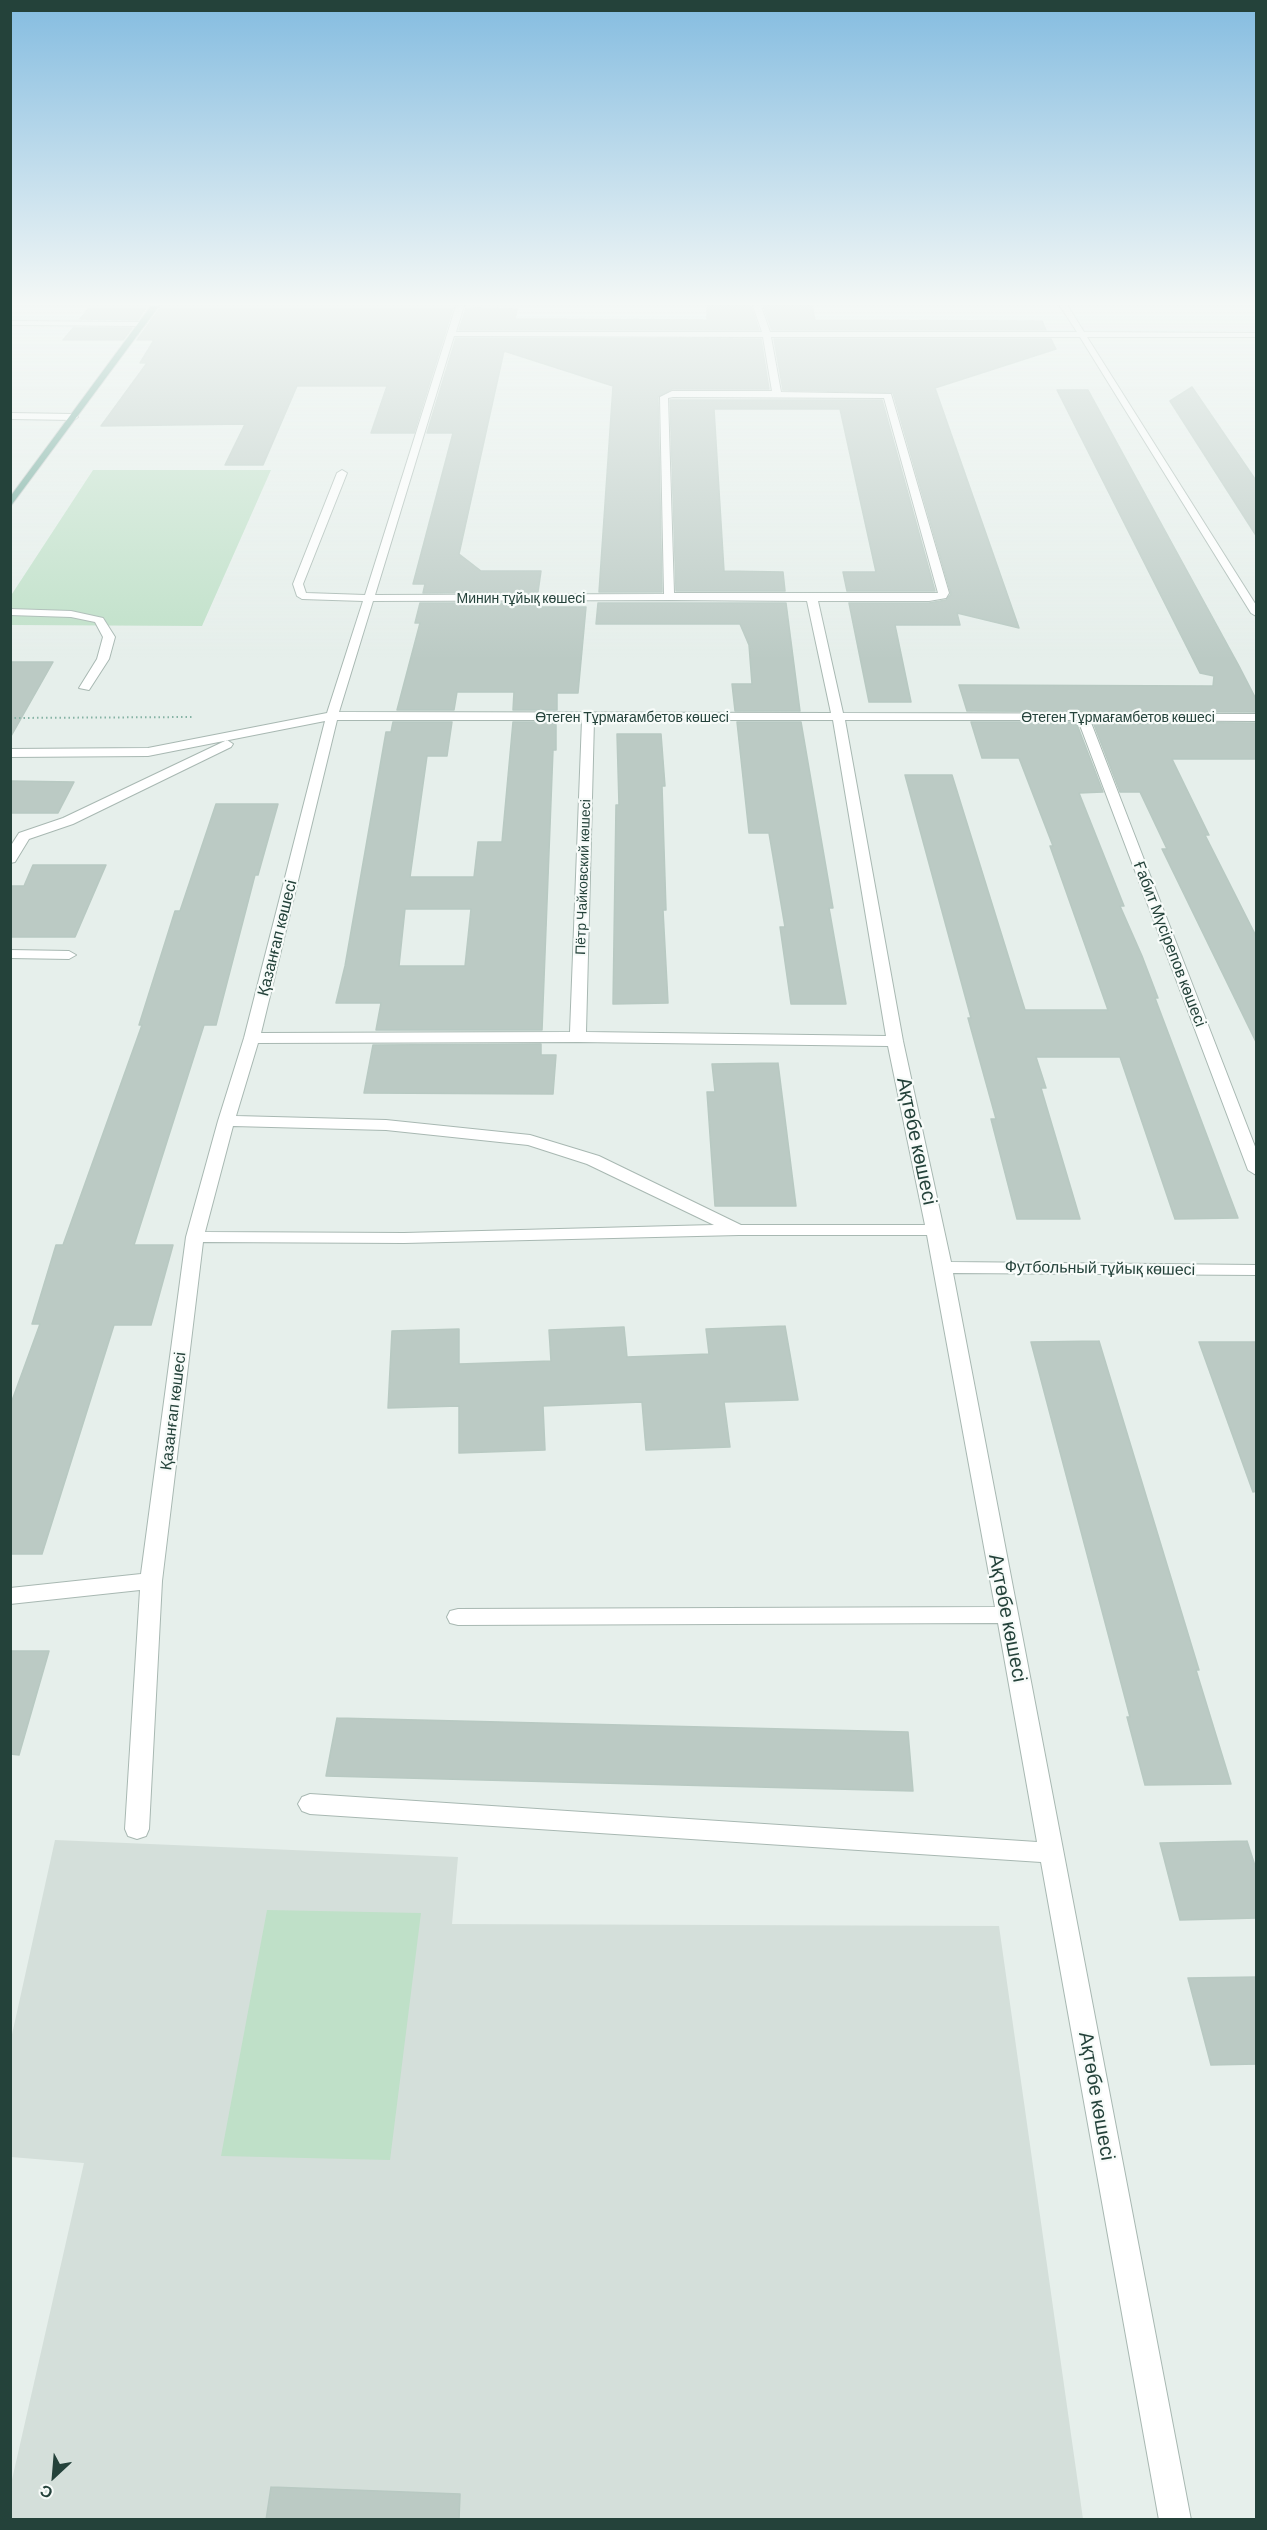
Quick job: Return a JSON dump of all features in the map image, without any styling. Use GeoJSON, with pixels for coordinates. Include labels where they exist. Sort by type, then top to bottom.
{"type":"FeatureCollection","features":[{"type":"Feature","properties":{"kind":"main road"},"geometry":{"type":"LineString","coordinates":[[10,504],[69,424]]}},
{"type":"Feature","properties":{"kind":"street","name":"Қазанғап көшесі"},"geometry":{"type":"LineString","coordinates":[[136,1829],[151,1581],[195,1237],[226,1121],[252,1038],[332,716],[424,424]]}},
{"type":"Feature","properties":{"kind":"street","name":"Минин тұйық көшесі"},"geometry":{"type":"LineString","coordinates":[[665,424],[669,595],[672,597]]}},
{"type":"Feature","properties":{"kind":"street","name":"Минин тұйық көшесі"},"geometry":{"type":"LineString","coordinates":[[342,473],[298,584],[302,596],[315,598],[930,598],[944,593],[896,424]]}},
{"type":"Feature","properties":{"kind":"street"},"geometry":{"type":"LineString","coordinates":[[1138,424],[1257,614]]}},
{"type":"Feature","properties":{"kind":"street"},"geometry":{"type":"LineString","coordinates":[[812,598],[838,717]]}},
{"type":"Feature","properties":{"kind":"street"},"geometry":{"type":"LineString","coordinates":[[10,612],[71,614],[99,620],[110,637],[103,659],[85,688]]}},
{"type":"Feature","properties":{"kind":"street","name":"Өтеген Тұрмағамбетов көшесі"},"geometry":{"type":"LineString","coordinates":[[10,753],[148,752],[332,716],[1257,717]]}},
{"type":"Feature","properties":{"kind":"street","name":"Пётр Чайковский көшесі"},"geometry":{"type":"LineString","coordinates":[[578,1036],[588,717]]}},
{"type":"Feature","properties":{"kind":"street","name":"Ақтөбе көшесі"},"geometry":{"type":"LineString","coordinates":[[838,717],[895,1041],[943,1266],[1175,2520]]}},
{"type":"Feature","properties":{"kind":"street","name":"Ғабит Мүсірепов көшесі"},"geometry":{"type":"LineString","coordinates":[[1083,717],[1257,1170]]}},
{"type":"Feature","properties":{"kind":"street"},"geometry":{"type":"LineString","coordinates":[[10,859],[17,836],[68,821],[250,732]]}},
{"type":"Feature","properties":{"kind":"street"},"geometry":{"type":"LineString","coordinates":[[10,954],[69,955]]}},
{"type":"Feature","properties":{"kind":"street"},"geometry":{"type":"LineString","coordinates":[[252,1038],[578,1036],[895,1041]]}},
{"type":"Feature","properties":{"kind":"street"},"geometry":{"type":"LineString","coordinates":[[226,1121],[386,1125],[530,1140],[593,1160],[739,1230]]}},
{"type":"Feature","properties":{"kind":"street"},"geometry":{"type":"LineString","coordinates":[[195,1237],[404,1238],[739,1230],[936,1230]]}},
{"type":"Feature","properties":{"kind":"street","name":"Футбольный тұйық көшесі"},"geometry":{"type":"LineString","coordinates":[[943,1266],[1257,1270]]}},
{"type":"Feature","properties":{"kind":"street"},"geometry":{"type":"LineString","coordinates":[[10,1596],[151,1581]]}},
{"type":"Feature","properties":{"kind":"street"},"geometry":{"type":"LineString","coordinates":[[458,1617],[1007,1615]]}},
{"type":"Feature","properties":{"kind":"street"},"geometry":{"type":"LineString","coordinates":[[310,1804],[1052,1853]]}},
{"type":"Feature","properties":{"kind":"path"},"geometry":{"type":"LineString","coordinates":[[10,718],[199,717]]}},
{"type":"Feature","properties":{"kind":"shaded area"},"geometry":{"type":"Polygon","coordinates":[[[55,1840],[458,1857],[452,1924],[999,1926],[1083,2519],[11,2520],[11,2484],[84,2163],[11,2157],[11,2039],[55,1840]]]}},
{"type":"Feature","properties":{"kind":"green space"},"geometry":{"type":"Polygon","coordinates":[[[93,470],[271,470],[202,626],[11,625],[10,597],[93,470]]]}},
{"type":"Feature","properties":{"kind":"green space"},"geometry":{"type":"Polygon","coordinates":[[[267,1910],[421,1913],[390,2160],[221,2156],[267,1910]]]}},
{"type":"Feature","properties":{"kind":"building"},"geometry":{"type":"Polygon","coordinates":[[[102,424],[240,424],[101,426],[102,424]]]}},
{"type":"Feature","properties":{"kind":"building"},"geometry":{"type":"Polygon","coordinates":[[[245,424],[281,424],[263,465],[225,465],[245,424]]]}},
{"type":"Feature","properties":{"kind":"building"},"geometry":{"type":"Polygon","coordinates":[[[374,424],[417,424],[414,433],[371,433],[374,424]]]}},
{"type":"Feature","properties":{"kind":"building"},"geometry":{"type":"Polygon","coordinates":[[[430,424],[488,424],[459,554],[481,571],[541,571],[538,592],[423,593],[425,584],[413,584],[453,433],[427,433],[430,424]]]}},
{"type":"Feature","properties":{"kind":"building"},"geometry":{"type":"Polygon","coordinates":[[[610,424],[659,424],[662,592],[599,592],[610,424]]]}},
{"type":"Feature","properties":{"kind":"building"},"geometry":{"type":"Polygon","coordinates":[[[671,424],[715,424],[724,571],[783,572],[785,591],[676,591],[671,424]]]}},
{"type":"Feature","properties":{"kind":"building"},"geometry":{"type":"Polygon","coordinates":[[[843,424],[889,424],[935,591],[847,591],[843,572],[876,572],[843,424]]]}},
{"type":"Feature","properties":{"kind":"building"},"geometry":{"type":"Polygon","coordinates":[[[902,424],[948,424],[1019,628],[957,613],[960,625],[895,625],[911,702],[869,702],[849,603],[929,603],[946,600],[951,594],[902,424]]]}},
{"type":"Feature","properties":{"kind":"building"},"geometry":{"type":"Polygon","coordinates":[[[1074,424],[1107,424],[1239,666],[1257,701],[1257,712],[967,711],[959,685],[1213,686],[1214,676],[1200,673],[1074,424]]]}},
{"type":"Feature","properties":{"kind":"building"},"geometry":{"type":"Polygon","coordinates":[[[1185,424],[1217,424],[1257,482],[1257,537],[1185,424]]]}},
{"type":"Feature","properties":{"kind":"building"},"geometry":{"type":"Polygon","coordinates":[[[420,603],[537,603],[536,607],[586,607],[578,693],[557,693],[557,710],[513,710],[514,692],[457,692],[454,710],[397,710],[420,623],[415,623],[420,603]]]}},
{"type":"Feature","properties":{"kind":"building"},"geometry":{"type":"Polygon","coordinates":[[[598,603],[786,603],[800,711],[735,711],[732,684],[752,684],[749,645],[740,624],[596,624],[598,603]]]}},
{"type":"Feature","properties":{"kind":"building"},"geometry":{"type":"Polygon","coordinates":[[[10,662],[53,662],[10,738],[10,662]]]}},
{"type":"Feature","properties":{"kind":"building"},"geometry":{"type":"Polygon","coordinates":[[[393,722],[452,722],[447,756],[427,756],[410,877],[474,877],[478,842],[502,842],[513,722],[556,722],[542,1030],[376,1030],[381,1003],[336,1003],[345,966],[386,732],[391,732],[393,722]],[[405,909],[399,966],[465,966],[471,909],[405,909]]]}},
{"type":"Feature","properties":{"kind":"building"},"geometry":{"type":"Polygon","coordinates":[[[737,722],[801,722],[833,908],[829,908],[846,1004],[791,1004],[780,927],[785,927],[769,833],[749,833],[737,722]]]}},
{"type":"Feature","properties":{"kind":"building"},"geometry":{"type":"Polygon","coordinates":[[[971,722],[1076,722],[1103,792],[1079,793],[1124,906],[1120,906],[1158,998],[1155,998],[1238,1218],[1175,1219],[1120,1057],[1036,1057],[1046,1088],[1041,1088],[1080,1219],[1017,1219],[991,1119],[996,1119],[968,1018],[971,1018],[905,775],[952,775],[1025,1010],[1108,1010],[1050,846],[1053,846],[1019,758],[982,758],[971,722]]]}},
{"type":"Feature","properties":{"kind":"building"},"geometry":{"type":"Polygon","coordinates":[[[1093,722],[1257,723],[1257,759],[1172,759],[1209,835],[1205,835],[1257,938],[1257,1044],[1162,849],[1167,849],[1140,792],[1120,792],[1093,722]]]}},
{"type":"Feature","properties":{"kind":"building"},"geometry":{"type":"Polygon","coordinates":[[[617,734],[661,734],[665,786],[662,786],[666,910],[663,910],[668,1003],[613,1004],[616,805],[619,805],[617,734]]]}},
{"type":"Feature","properties":{"kind":"building"},"geometry":{"type":"Polygon","coordinates":[[[10,781],[74,782],[58,813],[10,813],[10,781]]]}},
{"type":"Feature","properties":{"kind":"building"},"geometry":{"type":"Polygon","coordinates":[[[216,804],[278,804],[258,875],[255,875],[216,1025],[204,1025],[134,1245],[173,1245],[151,1325],[114,1325],[42,1554],[10,1554],[10,1406],[40,1324],[32,1324],[56,1245],[63,1245],[142,1025],[139,1025],[175,911],[180,911],[216,804]]]}},
{"type":"Feature","properties":{"kind":"building"},"geometry":{"type":"Polygon","coordinates":[[[33,865],[106,865],[75,937],[10,937],[10,886],[24,886],[33,865]]]}},
{"type":"Feature","properties":{"kind":"building"},"geometry":{"type":"Polygon","coordinates":[[[541,1044],[541,1055],[556,1055],[553,1094],[364,1093],[373,1045],[541,1044]]]}},
{"type":"Feature","properties":{"kind":"building"},"geometry":{"type":"Polygon","coordinates":[[[778,1063],[796,1206],[715,1206],[707,1092],[715,1092],[712,1064],[778,1063]]]}},
{"type":"Feature","properties":{"kind":"building"},"geometry":{"type":"Polygon","coordinates":[[[785,1326],[798,1400],[724,1402],[730,1447],[646,1450],[642,1402],[543,1406],[545,1450],[459,1453],[459,1406],[388,1408],[392,1331],[459,1329],[459,1364],[551,1361],[549,1330],[624,1327],[627,1357],[709,1354],[706,1329],[785,1326]]]}},
{"type":"Feature","properties":{"kind":"building"},"geometry":{"type":"Polygon","coordinates":[[[1099,1341],[1199,1670],[1196,1670],[1231,1784],[1145,1785],[1127,1717],[1130,1717],[1031,1342],[1099,1341]]]}},
{"type":"Feature","properties":{"kind":"building"},"geometry":{"type":"Polygon","coordinates":[[[1199,1342],[1257,1342],[1257,1491],[1253,1492],[1199,1342]]]}},
{"type":"Feature","properties":{"kind":"building"},"geometry":{"type":"Polygon","coordinates":[[[10,1651],[49,1651],[19,1755],[10,1754],[10,1651]]]}},
{"type":"Feature","properties":{"kind":"building"},"geometry":{"type":"Polygon","coordinates":[[[337,1718],[908,1732],[913,1791],[326,1776],[337,1718]]]}},
{"type":"Feature","properties":{"kind":"building"},"geometry":{"type":"Polygon","coordinates":[[[1247,1841],[1257,1872],[1257,1918],[1180,1920],[1160,1843],[1247,1841]]]}},
{"type":"Feature","properties":{"kind":"building"},"geometry":{"type":"Polygon","coordinates":[[[1257,1977],[1257,2064],[1211,2065],[1188,1978],[1257,1977]]]}},
{"type":"Feature","properties":{"kind":"building"},"geometry":{"type":"Polygon","coordinates":[[[271,2487],[460,2494],[459,2520],[266,2520],[271,2487]]]}}]}
